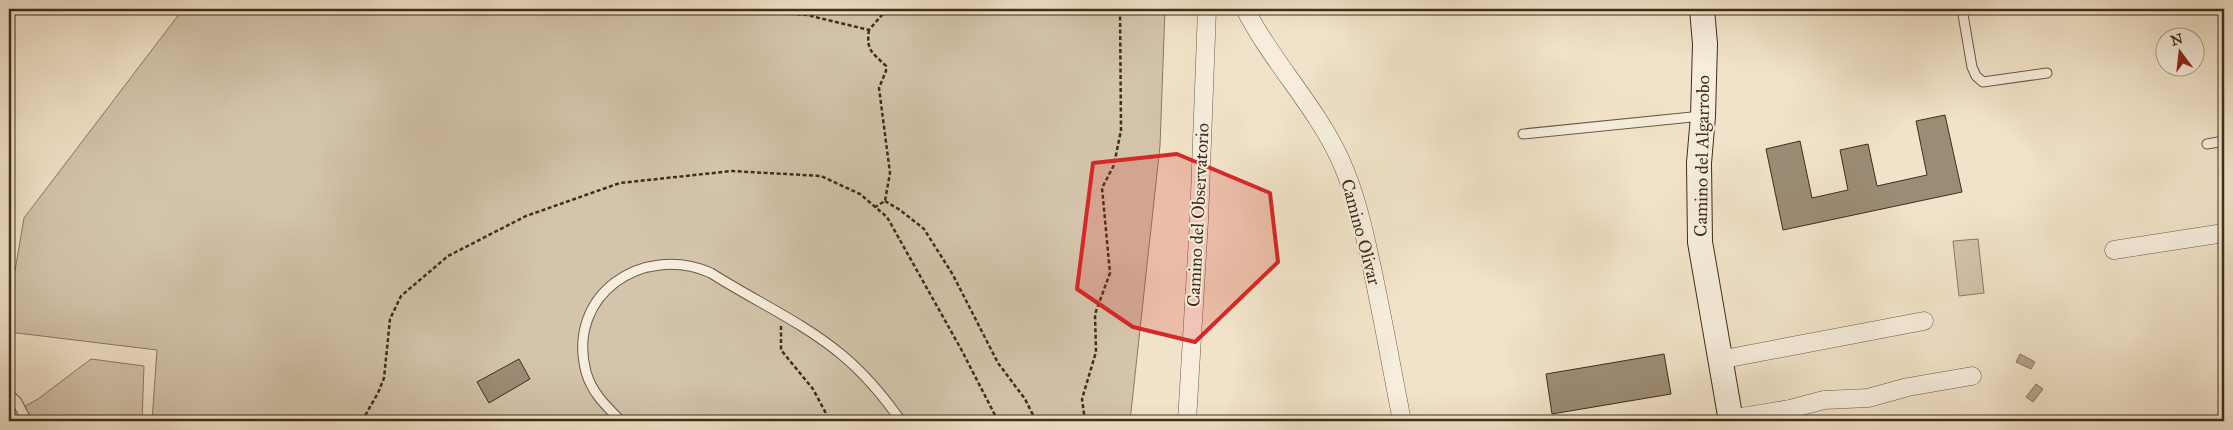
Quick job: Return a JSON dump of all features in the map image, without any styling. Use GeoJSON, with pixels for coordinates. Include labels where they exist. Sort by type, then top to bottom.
{"type":"FeatureCollection","features":[{"type":"Feature","properties":{"kind":"street","name":"Camino del Observatorio"},"geometry":{"type":"LineString","coordinates":[[1187,421],[1199,221],[1207,9]]}},
{"type":"Feature","properties":{"kind":"street","name":"Camino Olivar"},"geometry":{"type":"LineString","coordinates":[[1245,9],[1272,54],[1320,120],[1341,160],[1355,196],[1378,294],[1402,421]]}},
{"type":"Feature","properties":{"kind":"street","name":"Camino del Algarrobo"},"geometry":{"type":"LineString","coordinates":[[1702,9],[1704,44],[1703,116],[1699,163],[1700,242],[1719,360],[1731,420]]}},
{"type":"Feature","properties":{"kind":"street"},"geometry":{"type":"LineString","coordinates":[[2114,250],[2224,233]]}},
{"type":"Feature","properties":{"kind":"street"},"geometry":{"type":"LineString","coordinates":[[1719,360],[1924,321]]}},
{"type":"Feature","properties":{"kind":"street"},"geometry":{"type":"LineString","coordinates":[[1731,420],[1790,409],[1824,400],[1868,398],[1908,387],[1972,376]]}},
{"type":"Feature","properties":{"kind":"lane"},"geometry":{"type":"LineString","coordinates":[[1962,9],[1972,67],[1976,76],[1983,82],[2047,73]]}},
{"type":"Feature","properties":{"kind":"lane"},"geometry":{"type":"LineString","coordinates":[[1523,134],[1703,116]]}},
{"type":"Feature","properties":{"kind":"lane"},"geometry":{"type":"LineString","coordinates":[[2207,144],[2224,141]]}},
{"type":"Feature","properties":{"kind":"lane"},"geometry":{"type":"LineString","coordinates":[[621,421],[598,398],[591,386],[585,367],[583,347],[588,320],[601,297],[621,278],[632,271],[658,264],[686,264],[711,273],[784,318],[804,328],[841,355],[874,387],[901,421]]}},
{"type":"Feature","properties":{"kind":"lane"},"geometry":{"type":"LineString","coordinates":[[9,394],[17,402],[28,421]]}},
{"type":"Feature","properties":{"kind":"path"},"geometry":{"type":"LineString","coordinates":[[732,9],[807,15],[869,30]]}},
{"type":"Feature","properties":{"kind":"path"},"geometry":{"type":"LineString","coordinates":[[876,207],[885,201],[890,174],[880,88],[886,66],[869,50],[867,45],[869,30],[887,9]]}},
{"type":"Feature","properties":{"kind":"path"},"geometry":{"type":"LineString","coordinates":[[1084,421],[1082,399],[1096,352],[1094,314],[1110,273],[1102,188],[1114,165],[1121,130],[1120,9]]}},
{"type":"Feature","properties":{"kind":"path"},"geometry":{"type":"LineString","coordinates":[[362,421],[384,378],[390,319],[401,296],[448,256],[526,216],[620,183],[732,170],[821,176],[860,194],[887,217],[998,421]]}},
{"type":"Feature","properties":{"kind":"path"},"geometry":{"type":"LineString","coordinates":[[885,201],[924,229],[953,275],[998,363],[1025,399],[1036,421]]}},
{"type":"Feature","properties":{"kind":"path"},"geometry":{"type":"LineString","coordinates":[[784,318],[780,331],[781,350],[813,389],[830,421]]}},
{"type":"Feature","properties":{"kind":"highlighted area"},"geometry":{"type":"Polygon","coordinates":[[[1177,154],[1270,193],[1278,262],[1195,342],[1133,327],[1077,289],[1093,163],[1177,154]]]}},
{"type":"Feature","properties":{"kind":"shaded area"},"geometry":{"type":"Polygon","coordinates":[[[183,9],[1165,9],[1160,146],[1130,421],[152,421],[157,350],[9,332],[9,306],[24,218],[183,9]]]}},
{"type":"Feature","properties":{"kind":"shaded area"},"geometry":{"type":"Polygon","coordinates":[[[1978,239],[1984,293],[1959,296],[1953,241],[1978,239]]]}},
{"type":"Feature","properties":{"kind":"shaded area"},"geometry":{"type":"Polygon","coordinates":[[[2020,354],[2035,362],[2031,369],[2016,362],[2020,354]]]}},
{"type":"Feature","properties":{"kind":"shaded area"},"geometry":{"type":"Polygon","coordinates":[[[91,359],[144,366],[142,421],[9,421],[9,415],[38,399],[91,359]]]}},
{"type":"Feature","properties":{"kind":"shaded area"},"geometry":{"type":"Polygon","coordinates":[[[2036,384],[2043,389],[2033,402],[2026,397],[2036,384]]]}},
{"type":"Feature","properties":{"kind":"building"},"geometry":{"type":"Polygon","coordinates":[[[1945,115],[1962,192],[1783,230],[1766,149],[1800,141],[1812,198],[1848,190],[1840,150],[1868,144],[1877,186],[1927,175],[1916,121],[1945,115]]]}},
{"type":"Feature","properties":{"kind":"building"},"geometry":{"type":"Polygon","coordinates":[[[1664,354],[1671,394],[1552,414],[1546,374],[1664,354]]]}},
{"type":"Feature","properties":{"kind":"building"},"geometry":{"type":"Polygon","coordinates":[[[519,359],[530,379],[489,403],[477,382],[519,359]]]}}]}
